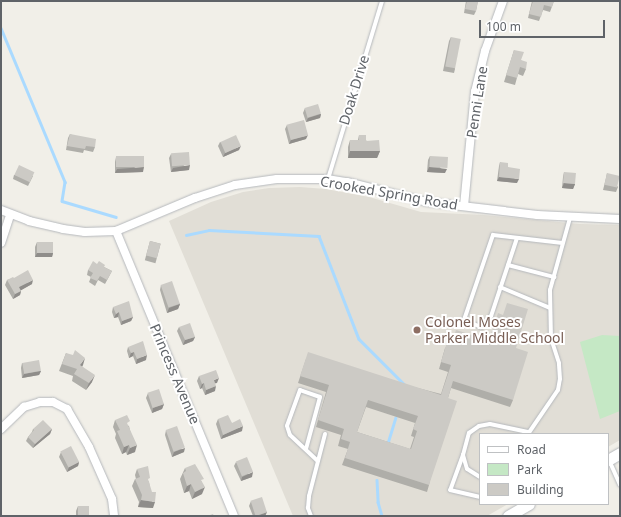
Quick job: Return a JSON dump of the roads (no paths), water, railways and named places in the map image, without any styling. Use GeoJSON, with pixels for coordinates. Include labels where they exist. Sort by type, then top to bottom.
{"type":"FeatureCollection","features":[{"type":"Feature","properties":{"kind":"main road"},"geometry":{"type":"LineString","coordinates":[[609,459],[620,453]]}},
{"type":"Feature","properties":{"kind":"main road"},"geometry":{"type":"LineString","coordinates":[[508,516],[527,505]]}},
{"type":"Feature","properties":{"kind":"street","name":"Penni Lane"},"geometry":{"type":"LineString","coordinates":[[464,206],[475,92],[485,51],[504,1]]}},
{"type":"Feature","properties":{"kind":"street","name":"Crooked Spring Road"},"geometry":{"type":"LineString","coordinates":[[1,210],[10,215],[63,229],[85,232],[116,231],[195,198],[235,185],[277,179],[327,179],[347,182],[427,202],[570,218],[620,219]]}},
{"type":"Feature","properties":{"kind":"street"},"geometry":{"type":"LineString","coordinates":[[1,243],[10,215]]}},
{"type":"Feature","properties":{"kind":"street","name":"Princess Avenue"},"geometry":{"type":"LineString","coordinates":[[116,231],[234,516]]}},
{"type":"Feature","properties":{"kind":"street"},"geometry":{"type":"LineString","coordinates":[[1,430],[24,407],[40,402],[53,402],[67,409],[89,447],[112,499],[114,516]]}},
{"type":"Feature","properties":{"kind":"lane","name":"Doak Drive"},"geometry":{"type":"LineString","coordinates":[[327,179],[382,1]]}},
{"type":"Feature","properties":{"kind":"lane"},"geometry":{"type":"LineString","coordinates":[[479,497],[450,490],[469,433],[479,426],[490,424],[529,433],[558,390],[560,380],[559,363],[551,339],[550,290],[570,218]]}},
{"type":"Feature","properties":{"kind":"lane"},"geometry":{"type":"LineString","coordinates":[[517,238],[491,316],[481,327],[464,320],[493,235],[563,243]]}},
{"type":"Feature","properties":{"kind":"lane"},"geometry":{"type":"LineString","coordinates":[[508,265],[554,278]]}},
{"type":"Feature","properties":{"kind":"lane"},"geometry":{"type":"LineString","coordinates":[[500,287],[550,308]]}},
{"type":"Feature","properties":{"kind":"lane"},"geometry":{"type":"LineString","coordinates":[[306,449],[320,397],[300,390],[287,426],[290,435],[318,461]]}},
{"type":"Feature","properties":{"kind":"lane"},"geometry":{"type":"LineString","coordinates":[[311,516],[308,508],[309,496],[325,434]]}},
{"type":"Feature","properties":{"kind":"lane"},"geometry":{"type":"LineString","coordinates":[[463,454],[468,469],[479,476]]}},
{"type":"Feature","properties":{"kind":"lane"},"geometry":{"type":"LineString","coordinates":[[609,462],[620,485]]}},
{"type":"Feature","properties":{"kind":"waterway"},"geometry":{"type":"LineString","coordinates":[[1,28],[65,182],[62,201],[116,217]]}},
{"type":"Feature","properties":{"kind":"waterway"},"geometry":{"type":"LineString","coordinates":[[186,235],[209,230],[319,236],[359,339],[404,384]]}},
{"type":"Feature","properties":{"kind":"waterway"},"geometry":{"type":"LineString","coordinates":[[387,445],[395,418]]}},
{"type":"Feature","properties":{"kind":"waterway"},"geometry":{"type":"LineString","coordinates":[[377,480],[378,502],[382,516]]}},
{"type":"Feature","properties":{"kind":"place","name":"Colonel Moses Parker Middle School"},"geometry":{"type":"Point","coordinates":[417,330]}}]}
